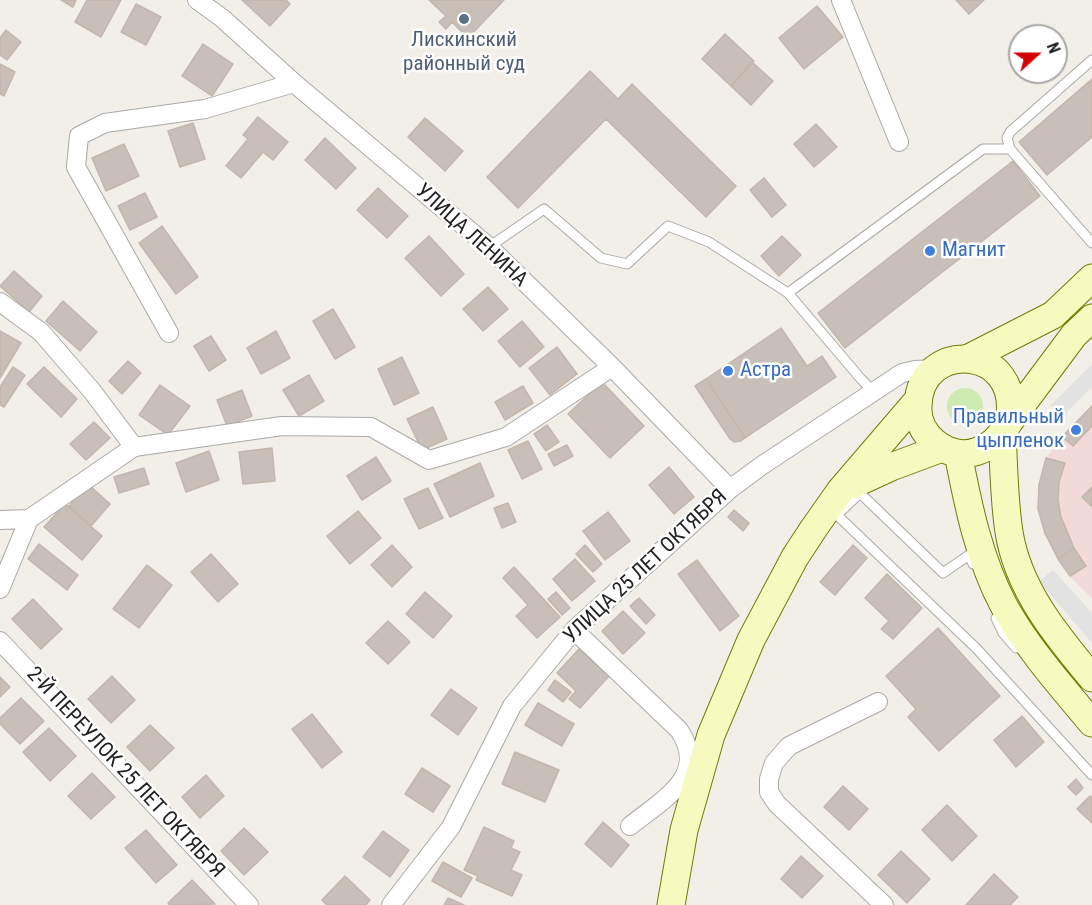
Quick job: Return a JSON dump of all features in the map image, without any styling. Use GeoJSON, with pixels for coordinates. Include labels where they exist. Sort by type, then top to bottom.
{"type":"FeatureCollection","features":[{"type":"Feature","properties":{"kind":"main road"},"geometry":{"type":"LineString","coordinates":[[1092,278],[1053,315],[967,358],[950,361],[934,369],[920,388],[917,411],[926,433],[950,450],[977,537],[1003,605],[1048,670],[1092,723]]}},
{"type":"Feature","properties":{"kind":"main road"},"geometry":{"type":"LineString","coordinates":[[840,491],[891,467],[950,450],[968,453],[987,448],[1006,428],[1074,334],[1092,318]]}},
{"type":"Feature","properties":{"kind":"main road"},"geometry":{"type":"LineString","coordinates":[[967,358],[991,366],[1007,385],[1011,397],[1006,428],[1009,532],[1016,561],[1029,591],[1047,620],[1092,678]]}},
{"type":"Feature","properties":{"kind":"main road"},"geometry":{"type":"LineString","coordinates":[[671,905],[684,830],[711,735],[751,640],[795,557],[840,491],[918,400]]}},
{"type":"Feature","properties":{"kind":"street","name":"УЛИЦА ЛЕНИНА"},"geometry":{"type":"LineString","coordinates":[[196,0],[222,18],[294,83],[489,247],[730,489]]}},
{"type":"Feature","properties":{"kind":"street"},"geometry":{"type":"LineString","coordinates":[[841,0],[899,142]]}},
{"type":"Feature","properties":{"kind":"street"},"geometry":{"type":"LineString","coordinates":[[169,333],[76,167],[78,136],[105,123],[205,109],[294,83]]}},
{"type":"Feature","properties":{"kind":"street"},"geometry":{"type":"LineString","coordinates":[[0,302],[41,332],[92,391],[134,447]]}},
{"type":"Feature","properties":{"kind":"street"},"geometry":{"type":"LineString","coordinates":[[0,520],[29,519],[134,447],[282,426],[371,427],[429,460],[506,437],[612,368]]}},
{"type":"Feature","properties":{"kind":"street","name":"УЛИЦА 25 ЛЕТ ОКТЯБРЯ"},"geometry":{"type":"LineString","coordinates":[[391,905],[451,827],[512,706],[574,630],[730,489],[761,466],[902,374],[915,370],[934,369]]}},
{"type":"Feature","properties":{"kind":"street"},"geometry":{"type":"LineString","coordinates":[[0,589],[29,519]]}},
{"type":"Feature","properties":{"kind":"street"},"geometry":{"type":"LineString","coordinates":[[574,630],[679,730],[688,743],[691,759],[681,785],[630,826]]}},
{"type":"Feature","properties":{"kind":"street","name":"2-Й ПЕРЕУЛОК 25 ЛЕТ ОКТЯБРЯ"},"geometry":{"type":"LineString","coordinates":[[0,641],[249,905]]}},
{"type":"Feature","properties":{"kind":"street"},"geometry":{"type":"LineString","coordinates":[[878,702],[789,746],[774,763],[769,779],[769,792],[777,804],[884,905]]}},
{"type":"Feature","properties":{"kind":"lane"},"geometry":{"type":"LineString","coordinates":[[1092,60],[1010,132],[1007,138],[1010,149],[1092,243]]}},
{"type":"Feature","properties":{"kind":"lane"},"geometry":{"type":"LineString","coordinates":[[788,293],[983,149],[1010,149]]}},
{"type":"Feature","properties":{"kind":"lane"},"geometry":{"type":"LineString","coordinates":[[489,247],[544,208],[602,258],[627,264],[668,226],[709,242],[788,293],[875,393]]}},
{"type":"Feature","properties":{"kind":"lane"},"geometry":{"type":"LineString","coordinates":[[978,574],[969,555],[943,573],[860,493],[837,515],[976,648],[1092,775]]}},
{"type":"Feature","properties":{"kind":"lane"},"geometry":{"type":"LineString","coordinates":[[990,604],[1003,633],[1021,654]]}},
{"type":"Feature","properties":{"kind":"shaded area"},"geometry":{"type":"Polygon","coordinates":[[[1092,364],[1092,387],[1062,417],[1051,405],[1092,364]]]}},
{"type":"Feature","properties":{"kind":"shaded area"},"geometry":{"type":"Polygon","coordinates":[[[1092,406],[1092,598],[1070,577],[1044,534],[1038,509],[1038,485],[1046,458],[1069,428],[1092,406]]]}},
{"type":"Feature","properties":{"kind":"shaded area"},"geometry":{"type":"Polygon","coordinates":[[[1053,570],[1092,613],[1092,643],[1039,581],[1053,570]]]}},
{"type":"Feature","properties":{"kind":"green space"},"geometry":{"type":"Polygon","coordinates":[[[965,388],[978,393],[983,406],[978,419],[965,424],[952,419],[947,406],[952,393],[965,388]]]}},
{"type":"Feature","properties":{"kind":"building"},"geometry":{"type":"Polygon","coordinates":[[[61,0],[76,0],[73,7],[61,0]]]}},
{"type":"Feature","properties":{"kind":"building"},"geometry":{"type":"Polygon","coordinates":[[[87,0],[121,0],[101,37],[75,22],[87,0]]]}},
{"type":"Feature","properties":{"kind":"building"},"geometry":{"type":"Polygon","coordinates":[[[242,0],[286,0],[290,4],[270,26],[242,0]]]}},
{"type":"Feature","properties":{"kind":"building","name":"Лискинский районный суд"},"geometry":{"type":"Polygon","coordinates":[[[429,0],[504,0],[468,38],[452,22],[446,29],[439,22],[446,16],[429,0]]]}},
{"type":"Feature","properties":{"kind":"building"},"geometry":{"type":"Polygon","coordinates":[[[956,0],[984,0],[969,14],[956,0]]]}},
{"type":"Feature","properties":{"kind":"building"},"geometry":{"type":"Polygon","coordinates":[[[136,4],[161,17],[146,45],[121,32],[136,4]]]}},
{"type":"Feature","properties":{"kind":"building"},"geometry":{"type":"Polygon","coordinates":[[[817,6],[843,37],[804,69],[779,38],[817,6]]]}},
{"type":"Feature","properties":{"kind":"building"},"geometry":{"type":"Polygon","coordinates":[[[6,30],[21,42],[7,60],[0,55],[0,38],[6,30]]]}},
{"type":"Feature","properties":{"kind":"building"},"geometry":{"type":"Polygon","coordinates":[[[725,34],[754,61],[731,86],[702,59],[725,34]]]}},
{"type":"Feature","properties":{"kind":"building"},"geometry":{"type":"Polygon","coordinates":[[[203,44],[233,64],[212,96],[182,76],[203,44]]]}},
{"type":"Feature","properties":{"kind":"building"},"geometry":{"type":"Polygon","coordinates":[[[752,62],[773,81],[751,105],[731,86],[752,62]]]}},
{"type":"Feature","properties":{"kind":"building"},"geometry":{"type":"Polygon","coordinates":[[[0,64],[15,72],[4,96],[0,94],[0,64]]]}},
{"type":"Feature","properties":{"kind":"building"},"geometry":{"type":"Polygon","coordinates":[[[590,71],[618,99],[632,84],[736,186],[706,217],[606,119],[518,208],[487,177],[590,71]]]}},
{"type":"Feature","properties":{"kind":"building"},"geometry":{"type":"Polygon","coordinates":[[[1092,79],[1092,137],[1047,175],[1019,142],[1092,79]]]}},
{"type":"Feature","properties":{"kind":"building"},"geometry":{"type":"Polygon","coordinates":[[[258,117],[288,142],[273,160],[263,152],[241,178],[226,166],[248,139],[243,135],[258,117]]]}},
{"type":"Feature","properties":{"kind":"building"},"geometry":{"type":"Polygon","coordinates":[[[425,118],[463,151],[445,171],[408,137],[425,118]]]}},
{"type":"Feature","properties":{"kind":"building"},"geometry":{"type":"Polygon","coordinates":[[[193,123],[205,159],[180,167],[168,131],[193,123]]]}},
{"type":"Feature","properties":{"kind":"building"},"geometry":{"type":"Polygon","coordinates":[[[816,124],[837,147],[814,167],[794,144],[816,124]]]}},
{"type":"Feature","properties":{"kind":"building"},"geometry":{"type":"Polygon","coordinates":[[[325,138],[356,168],[336,189],[305,160],[325,138]]]}},
{"type":"Feature","properties":{"kind":"building"},"geometry":{"type":"Polygon","coordinates":[[[124,144],[139,176],[106,191],[92,158],[124,144]]]}},
{"type":"Feature","properties":{"kind":"building"},"geometry":{"type":"Polygon","coordinates":[[[1013,161],[1040,196],[845,348],[818,313],[1013,161]]]}},
{"type":"Feature","properties":{"kind":"building"},"geometry":{"type":"Polygon","coordinates":[[[764,178],[786,205],[772,217],[750,190],[764,178]]]}},
{"type":"Feature","properties":{"kind":"building"},"geometry":{"type":"Polygon","coordinates":[[[378,188],[408,216],[387,238],[357,210],[378,188]]]}},
{"type":"Feature","properties":{"kind":"building"},"geometry":{"type":"Polygon","coordinates":[[[145,193],[157,217],[130,230],[118,206],[145,193]]]}},
{"type":"Feature","properties":{"kind":"building"},"geometry":{"type":"Polygon","coordinates":[[[162,226],[198,277],[176,294],[139,243],[162,226]]]}},
{"type":"Feature","properties":{"kind":"building"},"geometry":{"type":"Polygon","coordinates":[[[429,236],[464,274],[441,296],[405,258],[429,236]]]}},
{"type":"Feature","properties":{"kind":"building"},"geometry":{"type":"Polygon","coordinates":[[[782,236],[801,255],[779,276],[761,256],[782,236]]]}},
{"type":"Feature","properties":{"kind":"building"},"geometry":{"type":"Polygon","coordinates":[[[14,271],[42,296],[29,312],[0,286],[14,271]]]}},
{"type":"Feature","properties":{"kind":"building"},"geometry":{"type":"Polygon","coordinates":[[[488,287],[508,309],[483,331],[463,309],[488,287]]]}},
{"type":"Feature","properties":{"kind":"building"},"geometry":{"type":"Polygon","coordinates":[[[63,301],[97,332],[80,351],[46,321],[63,301]]]}},
{"type":"Feature","properties":{"kind":"building"},"geometry":{"type":"Polygon","coordinates":[[[333,309],[355,347],[335,359],[313,321],[333,309]]]}},
{"type":"Feature","properties":{"kind":"building"},"geometry":{"type":"Polygon","coordinates":[[[522,321],[544,347],[520,367],[498,341],[522,321]]]}},
{"type":"Feature","properties":{"kind":"building"},"geometry":{"type":"Polygon","coordinates":[[[781,328],[807,366],[822,356],[836,377],[745,438],[706,379],[781,328]]]}},
{"type":"Feature","properties":{"kind":"building"},"geometry":{"type":"Polygon","coordinates":[[[0,331],[21,343],[0,378],[0,331]]]}},
{"type":"Feature","properties":{"kind":"building"},"geometry":{"type":"Polygon","coordinates":[[[276,331],[290,358],[261,374],[247,348],[276,331]]]}},
{"type":"Feature","properties":{"kind":"building"},"geometry":{"type":"Polygon","coordinates":[[[211,336],[226,360],[209,371],[194,346],[211,336]]]}},
{"type":"Feature","properties":{"kind":"building"},"geometry":{"type":"Polygon","coordinates":[[[557,347],[577,374],[550,395],[529,368],[557,347]]]}},
{"type":"Feature","properties":{"kind":"building"},"geometry":{"type":"Polygon","coordinates":[[[402,357],[419,393],[394,405],[378,369],[402,357]]]}},
{"type":"Feature","properties":{"kind":"building"},"geometry":{"type":"Polygon","coordinates":[[[128,361],[141,373],[122,394],[109,381],[128,361]]]}},
{"type":"Feature","properties":{"kind":"building"},"geometry":{"type":"Polygon","coordinates":[[[13,367],[25,375],[4,407],[0,405],[0,387],[13,367]]]}},
{"type":"Feature","properties":{"kind":"building"},"geometry":{"type":"Polygon","coordinates":[[[44,367],[77,399],[61,417],[27,384],[44,367]]]}},
{"type":"Feature","properties":{"kind":"building"},"geometry":{"type":"Polygon","coordinates":[[[309,375],[324,401],[299,416],[283,390],[309,375]]]}},
{"type":"Feature","properties":{"kind":"building"},"geometry":{"type":"Polygon","coordinates":[[[706,379],[745,438],[741,441],[734,442],[730,439],[695,386],[706,379]]]}},
{"type":"Feature","properties":{"kind":"building"},"geometry":{"type":"Polygon","coordinates":[[[602,382],[644,426],[610,458],[568,414],[602,382]]]}},
{"type":"Feature","properties":{"kind":"building"},"geometry":{"type":"Polygon","coordinates":[[[160,385],[190,406],[168,435],[139,415],[160,385]]]}},
{"type":"Feature","properties":{"kind":"building"},"geometry":{"type":"Polygon","coordinates":[[[523,386],[533,403],[505,420],[495,402],[523,386]]]}},
{"type":"Feature","properties":{"kind":"building"},"geometry":{"type":"Polygon","coordinates":[[[242,390],[252,416],[227,426],[217,400],[242,390]]]}},
{"type":"Feature","properties":{"kind":"building"},"geometry":{"type":"Polygon","coordinates":[[[1092,406],[1092,426],[1073,446],[1062,437],[1092,406]]]}},
{"type":"Feature","properties":{"kind":"building"},"geometry":{"type":"Polygon","coordinates":[[[433,407],[447,439],[422,450],[407,419],[433,407]]]}},
{"type":"Feature","properties":{"kind":"building"},"geometry":{"type":"Polygon","coordinates":[[[94,422],[110,438],[86,460],[70,444],[94,422]]]}},
{"type":"Feature","properties":{"kind":"building"},"geometry":{"type":"Polygon","coordinates":[[[547,425],[559,442],[546,451],[534,434],[547,425]]]}},
{"type":"Feature","properties":{"kind":"building"},"geometry":{"type":"Polygon","coordinates":[[[528,441],[542,469],[522,479],[508,450],[528,441]]]}},
{"type":"Feature","properties":{"kind":"building"},"geometry":{"type":"Polygon","coordinates":[[[567,445],[573,456],[554,466],[548,454],[567,445]]]}},
{"type":"Feature","properties":{"kind":"building"},"geometry":{"type":"Polygon","coordinates":[[[272,448],[275,481],[243,484],[239,452],[272,448]]]}},
{"type":"Feature","properties":{"kind":"building"},"geometry":{"type":"Polygon","coordinates":[[[209,451],[219,480],[186,492],[176,463],[209,451]]]}},
{"type":"Feature","properties":{"kind":"building"},"geometry":{"type":"Polygon","coordinates":[[[376,457],[391,481],[362,500],[347,476],[376,457]]]}},
{"type":"Feature","properties":{"kind":"building"},"geometry":{"type":"Polygon","coordinates":[[[1046,458],[1065,463],[1059,482],[1058,500],[1061,517],[1074,548],[1058,559],[1045,533],[1038,509],[1039,485],[1046,458]]]}},
{"type":"Feature","properties":{"kind":"building"},"geometry":{"type":"Polygon","coordinates":[[[480,463],[494,496],[450,517],[434,484],[480,463]]]}},
{"type":"Feature","properties":{"kind":"building"},"geometry":{"type":"Polygon","coordinates":[[[669,467],[694,497],[674,514],[649,485],[669,467]]]}},
{"type":"Feature","properties":{"kind":"building"},"geometry":{"type":"Polygon","coordinates":[[[144,468],[149,484],[119,493],[114,477],[144,468]]]}},
{"type":"Feature","properties":{"kind":"building"},"geometry":{"type":"Polygon","coordinates":[[[88,484],[110,504],[91,526],[69,506],[88,484]]]}},
{"type":"Feature","properties":{"kind":"building"},"geometry":{"type":"Polygon","coordinates":[[[1092,487],[1092,505],[1091,506],[1082,497],[1092,487]]]}},
{"type":"Feature","properties":{"kind":"building"},"geometry":{"type":"Polygon","coordinates":[[[428,488],[443,518],[419,529],[404,499],[428,488]]]}},
{"type":"Feature","properties":{"kind":"building"},"geometry":{"type":"Polygon","coordinates":[[[508,503],[516,522],[502,528],[494,508],[508,503]]]}},
{"type":"Feature","properties":{"kind":"building"},"geometry":{"type":"Polygon","coordinates":[[[65,504],[102,536],[82,560],[44,527],[65,504]]]}},
{"type":"Feature","properties":{"kind":"building"},"geometry":{"type":"Polygon","coordinates":[[[734,510],[749,523],[743,531],[728,517],[734,510]]]}},
{"type":"Feature","properties":{"kind":"building"},"geometry":{"type":"Polygon","coordinates":[[[358,511],[381,538],[350,564],[327,536],[358,511]]]}},
{"type":"Feature","properties":{"kind":"building"},"geometry":{"type":"Polygon","coordinates":[[[608,512],[630,541],[605,560],[583,531],[608,512]]]}},
{"type":"Feature","properties":{"kind":"building"},"geometry":{"type":"Polygon","coordinates":[[[39,544],[78,575],[67,590],[28,559],[39,544]]]}},
{"type":"Feature","properties":{"kind":"building"},"geometry":{"type":"Polygon","coordinates":[[[392,545],[412,567],[392,587],[371,565],[392,545]]]}},
{"type":"Feature","properties":{"kind":"building"},"geometry":{"type":"Polygon","coordinates":[[[585,545],[602,564],[593,572],[576,554],[585,545]]]}},
{"type":"Feature","properties":{"kind":"building"},"geometry":{"type":"Polygon","coordinates":[[[853,545],[867,558],[835,595],[820,582],[853,545]]]}},
{"type":"Feature","properties":{"kind":"building"},"geometry":{"type":"Polygon","coordinates":[[[1074,548],[1086,566],[1070,576],[1058,559],[1074,548]]]}},
{"type":"Feature","properties":{"kind":"building"},"geometry":{"type":"Polygon","coordinates":[[[211,554],[238,584],[218,602],[191,572],[211,554]]]}},
{"type":"Feature","properties":{"kind":"building"},"geometry":{"type":"Polygon","coordinates":[[[575,559],[595,581],[572,601],[553,579],[575,559]]]}},
{"type":"Feature","properties":{"kind":"building"},"geometry":{"type":"Polygon","coordinates":[[[697,560],[739,616],[720,631],[678,574],[697,560]]]}},
{"type":"Feature","properties":{"kind":"building"},"geometry":{"type":"Polygon","coordinates":[[[147,565],[172,585],[139,628],[113,609],[147,565]]]}},
{"type":"Feature","properties":{"kind":"building"},"geometry":{"type":"Polygon","coordinates":[[[514,567],[560,617],[537,638],[516,616],[528,605],[503,578],[514,567]]]}},
{"type":"Feature","properties":{"kind":"building"},"geometry":{"type":"Polygon","coordinates":[[[887,574],[922,608],[893,639],[881,629],[889,621],[865,598],[887,574]]]}},
{"type":"Feature","properties":{"kind":"building"},"geometry":{"type":"Polygon","coordinates":[[[425,592],[452,616],[433,638],[406,614],[425,592]]]}},
{"type":"Feature","properties":{"kind":"building"},"geometry":{"type":"Polygon","coordinates":[[[556,592],[570,608],[562,615],[548,599],[556,592]]]}},
{"type":"Feature","properties":{"kind":"building"},"geometry":{"type":"Polygon","coordinates":[[[639,598],[655,615],[646,624],[630,606],[639,598]]]}},
{"type":"Feature","properties":{"kind":"building"},"geometry":{"type":"Polygon","coordinates":[[[33,599],[62,629],[41,649],[12,619],[33,599]]]}},
{"type":"Feature","properties":{"kind":"building"},"geometry":{"type":"Polygon","coordinates":[[[623,611],[645,633],[623,654],[602,631],[623,611]]]}},
{"type":"Feature","properties":{"kind":"building"},"geometry":{"type":"Polygon","coordinates":[[[388,621],[410,642],[388,664],[366,643],[388,621]]]}},
{"type":"Feature","properties":{"kind":"building"},"geometry":{"type":"Polygon","coordinates":[[[938,628],[1000,696],[939,751],[908,717],[916,709],[886,676],[938,628]]]}},
{"type":"Feature","properties":{"kind":"building"},"geometry":{"type":"Polygon","coordinates":[[[579,649],[609,676],[580,708],[569,699],[576,691],[557,673],[579,649]]]}},
{"type":"Feature","properties":{"kind":"building"},"geometry":{"type":"Polygon","coordinates":[[[112,676],[135,700],[111,723],[88,699],[112,676]]]}},
{"type":"Feature","properties":{"kind":"building"},"geometry":{"type":"Polygon","coordinates":[[[0,677],[10,687],[0,697],[0,677]]]}},
{"type":"Feature","properties":{"kind":"building"},"geometry":{"type":"Polygon","coordinates":[[[555,680],[571,692],[563,702],[548,690],[555,680]]]}},
{"type":"Feature","properties":{"kind":"building"},"geometry":{"type":"Polygon","coordinates":[[[451,689],[477,708],[458,735],[431,715],[451,689]]]}},
{"type":"Feature","properties":{"kind":"building"},"geometry":{"type":"Polygon","coordinates":[[[21,698],[44,721],[20,744],[0,724],[0,718],[21,698]]]}},
{"type":"Feature","properties":{"kind":"building"},"geometry":{"type":"Polygon","coordinates":[[[538,703],[574,724],[562,746],[525,725],[538,703]]]}},
{"type":"Feature","properties":{"kind":"building"},"geometry":{"type":"Polygon","coordinates":[[[312,714],[342,752],[322,768],[292,729],[312,714]]]}},
{"type":"Feature","properties":{"kind":"building"},"geometry":{"type":"Polygon","coordinates":[[[1022,716],[1044,742],[1016,767],[994,740],[1022,716]]]}},
{"type":"Feature","properties":{"kind":"building"},"geometry":{"type":"Polygon","coordinates":[[[150,725],[174,748],[150,771],[127,747],[150,725]]]}},
{"type":"Feature","properties":{"kind":"building"},"geometry":{"type":"Polygon","coordinates":[[[49,728],[76,756],[50,781],[23,752],[49,728]]]}},
{"type":"Feature","properties":{"kind":"building"},"geometry":{"type":"Polygon","coordinates":[[[515,752],[559,770],[545,802],[502,784],[515,752]]]}},
{"type":"Feature","properties":{"kind":"building"},"geometry":{"type":"Polygon","coordinates":[[[422,768],[450,786],[433,812],[405,794],[422,768]]]}},
{"type":"Feature","properties":{"kind":"building"},"geometry":{"type":"Polygon","coordinates":[[[92,773],[115,797],[91,819],[68,796],[92,773]]]}},
{"type":"Feature","properties":{"kind":"building"},"geometry":{"type":"Polygon","coordinates":[[[206,775],[224,796],[200,818],[182,797],[206,775]]]}},
{"type":"Feature","properties":{"kind":"building"},"geometry":{"type":"Polygon","coordinates":[[[1076,779],[1083,788],[1076,795],[1068,787],[1076,779]]]}},
{"type":"Feature","properties":{"kind":"building"},"geometry":{"type":"Polygon","coordinates":[[[843,786],[868,809],[849,830],[824,807],[843,786]]]}},
{"type":"Feature","properties":{"kind":"building"},"geometry":{"type":"Polygon","coordinates":[[[1090,796],[1092,798],[1092,823],[1077,809],[1090,796]]]}},
{"type":"Feature","properties":{"kind":"building"},"geometry":{"type":"Polygon","coordinates":[[[947,805],[977,836],[952,861],[922,830],[947,805]]]}},
{"type":"Feature","properties":{"kind":"building"},"geometry":{"type":"Polygon","coordinates":[[[603,822],[629,845],[611,867],[585,844],[603,822]]]}},
{"type":"Feature","properties":{"kind":"building"},"geometry":{"type":"Polygon","coordinates":[[[484,827],[514,841],[511,848],[520,852],[511,870],[522,875],[512,896],[476,880],[478,876],[464,870],[484,827]]]}},
{"type":"Feature","properties":{"kind":"building"},"geometry":{"type":"Polygon","coordinates":[[[244,828],[268,852],[244,875],[221,851],[244,828]]]}},
{"type":"Feature","properties":{"kind":"building"},"geometry":{"type":"Polygon","coordinates":[[[146,830],[177,865],[156,883],[125,848],[146,830]]]}},
{"type":"Feature","properties":{"kind":"building"},"geometry":{"type":"Polygon","coordinates":[[[383,831],[409,850],[390,877],[363,857],[383,831]]]}},
{"type":"Feature","properties":{"kind":"building"},"geometry":{"type":"Polygon","coordinates":[[[901,851],[930,879],[907,903],[878,875],[901,851]]]}},
{"type":"Feature","properties":{"kind":"building"},"geometry":{"type":"Polygon","coordinates":[[[801,856],[823,876],[802,898],[781,879],[801,856]]]}},
{"type":"Feature","properties":{"kind":"building"},"geometry":{"type":"Polygon","coordinates":[[[443,862],[472,878],[461,897],[432,881],[443,862]]]}},
{"type":"Feature","properties":{"kind":"building"},"geometry":{"type":"Polygon","coordinates":[[[994,874],[1018,897],[1010,905],[966,905],[994,874]]]}},
{"type":"Feature","properties":{"kind":"building"},"geometry":{"type":"Polygon","coordinates":[[[345,876],[370,900],[366,905],[327,905],[322,900],[345,876]]]}},
{"type":"Feature","properties":{"kind":"building"},"geometry":{"type":"Polygon","coordinates":[[[192,880],[215,904],[170,905],[168,903],[192,880]]]}},
{"type":"Feature","properties":{"kind":"building"},"geometry":{"type":"Polygon","coordinates":[[[448,898],[464,905],[444,905],[448,898]]]}},
{"type":"Feature","properties":{"kind":"place","name":"Лискинский районный суд"},"geometry":{"type":"Point","coordinates":[464,19]}},
{"type":"Feature","properties":{"kind":"place","name":"Магнит"},"geometry":{"type":"Point","coordinates":[930,251]}},
{"type":"Feature","properties":{"kind":"place","name":"Астра"},"geometry":{"type":"Point","coordinates":[728,371]}},
{"type":"Feature","properties":{"kind":"place","name":"Правильный цыпленок"},"geometry":{"type":"Point","coordinates":[1076,430]}}]}
